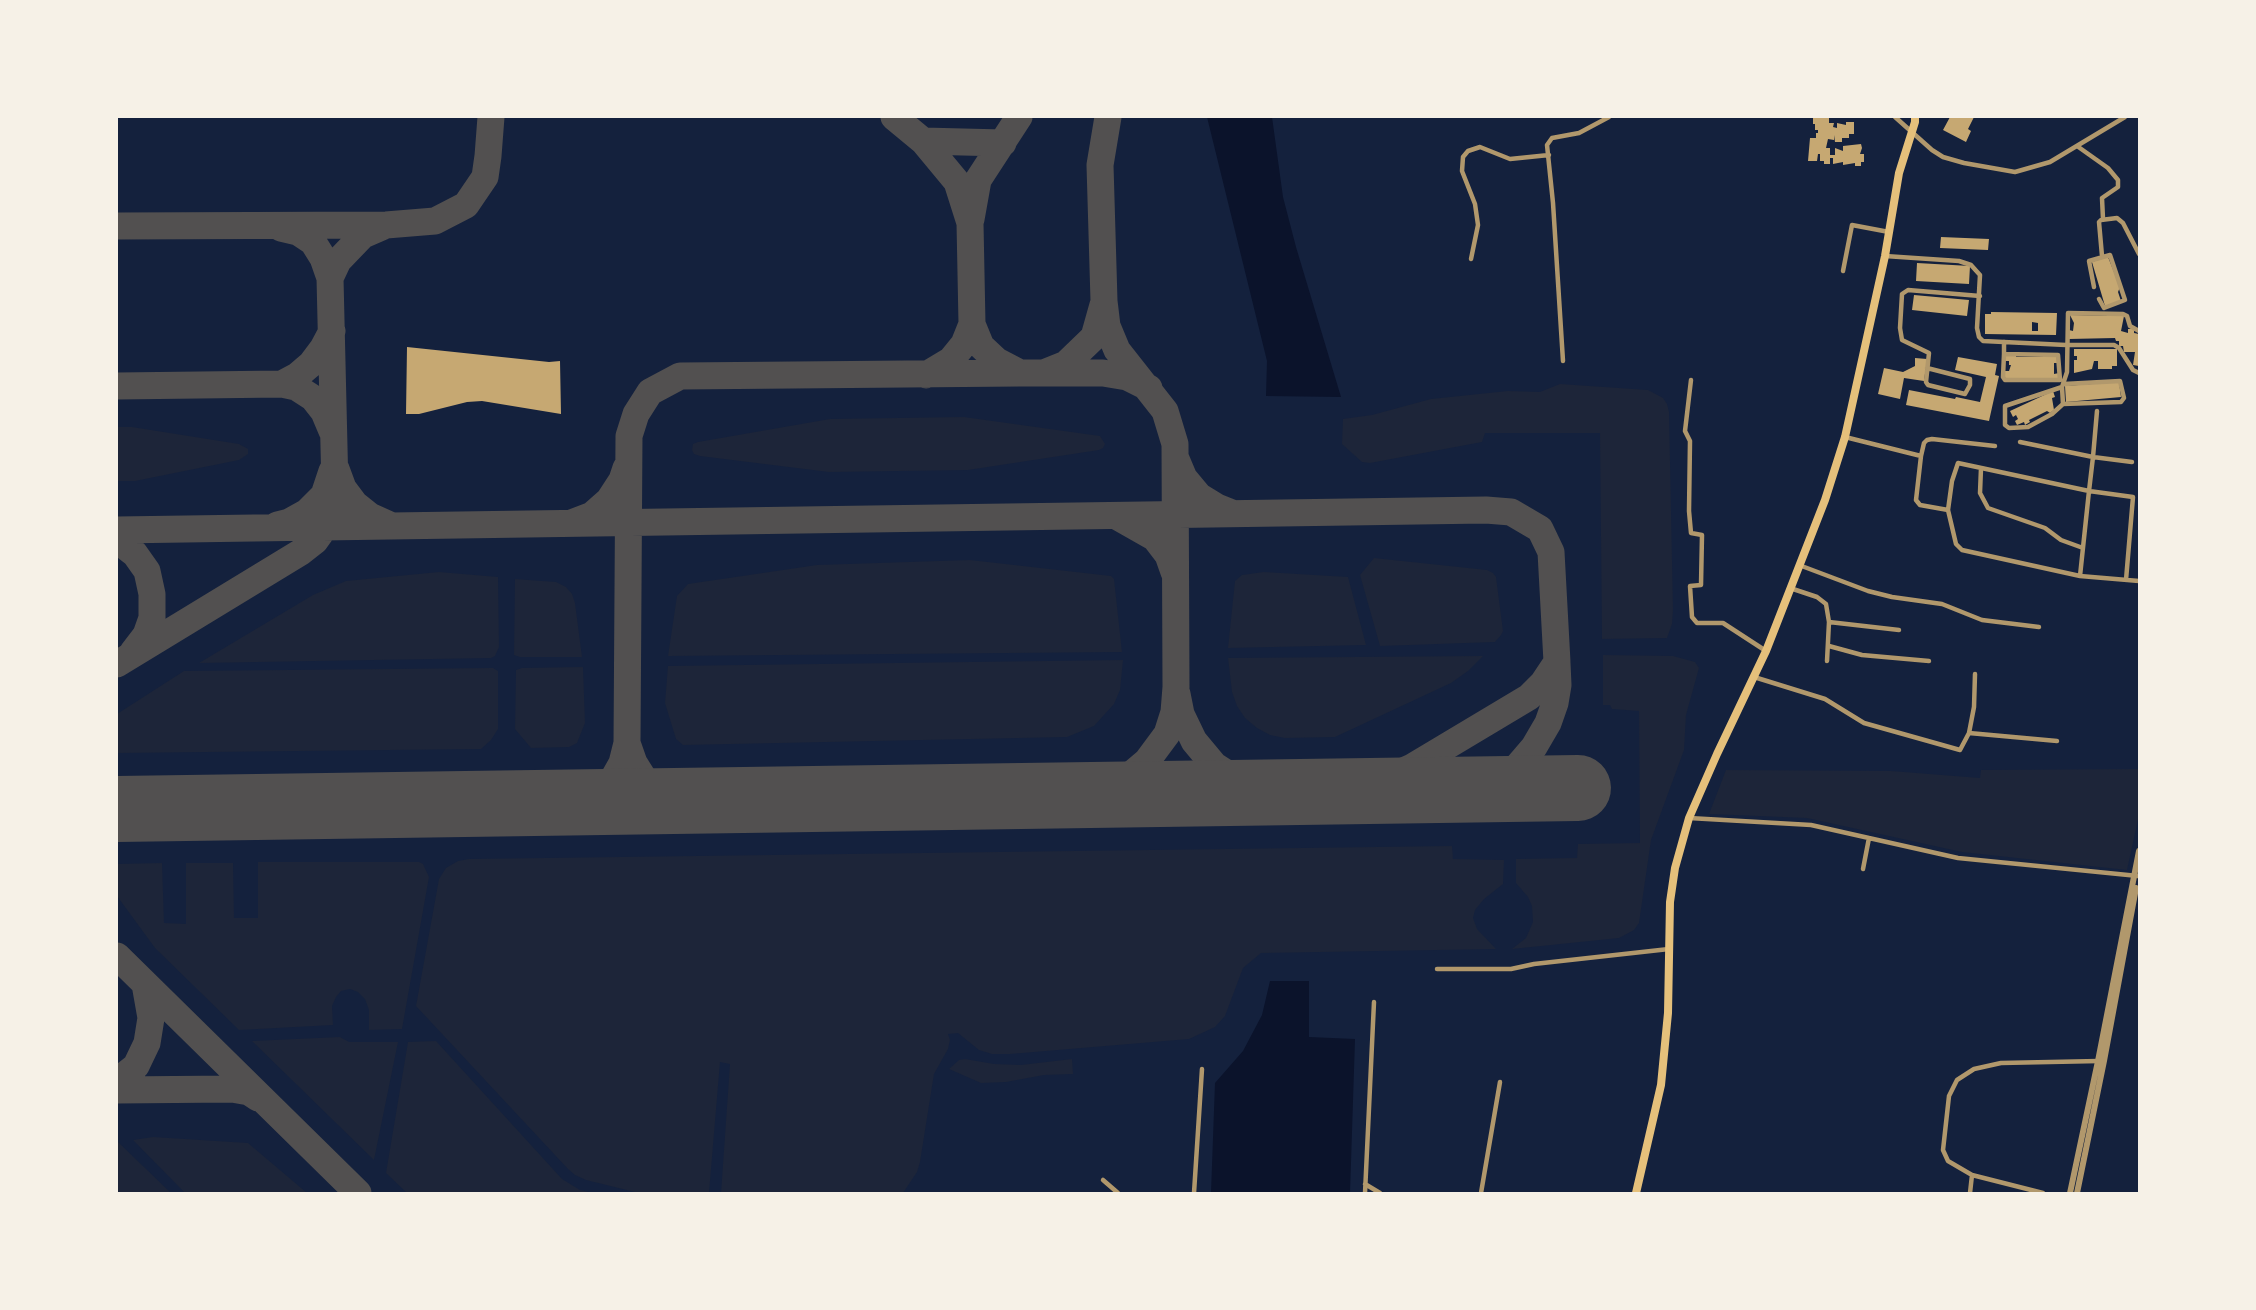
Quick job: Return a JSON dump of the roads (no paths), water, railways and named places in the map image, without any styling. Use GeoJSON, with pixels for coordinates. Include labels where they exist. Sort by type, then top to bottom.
{"type":"FeatureCollection","features":[{"type":"Feature","properties":{"kind":"main road"},"geometry":{"type":"LineString","coordinates":[[1636,1193],[1661,1085],[1668,1013],[1670,902],[1675,868],[1689,818],[1766,651],[1826,500],[1845,437],[1885,256],[1899,173],[1917,119]]}},
{"type":"Feature","properties":{"kind":"street"},"geometry":{"type":"LineString","coordinates":[[1563,361],[1547,145],[1552,138],[1579,133],[1609,117]]}},
{"type":"Feature","properties":{"kind":"street"},"geometry":{"type":"LineString","coordinates":[[1895,117],[1911,133],[1943,157],[2004,171],[2024,171],[2042,165],[2125,117]]}},
{"type":"Feature","properties":{"kind":"street"},"geometry":{"type":"LineString","coordinates":[[2077,146],[2108,168],[2118,180],[2118,188],[2102,198],[2103,219]]}},
{"type":"Feature","properties":{"kind":"street"},"geometry":{"type":"LineString","coordinates":[[1471,259],[1478,225],[1475,204],[1462,171],[1463,157],[1468,151],[1479,147],[1510,159],[1549,155]]}},
{"type":"Feature","properties":{"kind":"street"},"geometry":{"type":"LineString","coordinates":[[2102,256],[2098,224],[2103,219],[2121,219],[2139,254]]}},
{"type":"Feature","properties":{"kind":"street"},"geometry":{"type":"LineString","coordinates":[[1844,271],[1852,225],[1889,232]]}},
{"type":"Feature","properties":{"kind":"street"},"geometry":{"type":"LineString","coordinates":[[2094,287],[2089,261],[2107,255],[2113,258],[2125,300],[2104,308],[2099,299]]}},
{"type":"Feature","properties":{"kind":"street"},"geometry":{"type":"LineString","coordinates":[[1885,256],[1959,261],[1971,265],[1980,275],[1977,328],[1978,337],[1983,340],[2066,345],[2114,345],[2119,348],[2133,370],[2139,373]]}},
{"type":"Feature","properties":{"kind":"street"},"geometry":{"type":"LineString","coordinates":[[1927,368],[1970,379],[1971,385],[1965,394],[1928,385],[1926,382],[1927,368],[1929,353],[1902,340],[1900,328],[1902,294],[1908,290],[1980,296]]}},
{"type":"Feature","properties":{"kind":"street"},"geometry":{"type":"LineString","coordinates":[[2063,404],[2063,385],[2067,367],[2067,315],[2069,312],[2123,314],[2127,316],[2130,326],[2139,331]]}},
{"type":"Feature","properties":{"kind":"street"},"geometry":{"type":"LineString","coordinates":[[2004,342],[2003,377],[2005,380],[2058,381],[2060,379],[2058,355],[2004,354]]}},
{"type":"Feature","properties":{"kind":"street"},"geometry":{"type":"LineString","coordinates":[[2060,368],[2067,367]]}},
{"type":"Feature","properties":{"kind":"street"},"geometry":{"type":"LineString","coordinates":[[1691,380],[1685,430],[1690,441],[1689,511],[1691,533],[1702,535],[1701,585],[1690,586],[1692,617],[1697,623],[1722,623],[1766,651]]}},
{"type":"Feature","properties":{"kind":"street"},"geometry":{"type":"LineString","coordinates":[[2121,381],[2124,399],[2121,402],[2063,404],[2052,414],[2028,427],[2009,428],[2005,425],[2005,405],[2063,385],[2121,381]]}},
{"type":"Feature","properties":{"kind":"street"},"geometry":{"type":"LineString","coordinates":[[2080,576],[2097,411]]}},
{"type":"Feature","properties":{"kind":"street"},"geometry":{"type":"LineString","coordinates":[[1845,437],[1921,456]]}},
{"type":"Feature","properties":{"kind":"street"},"geometry":{"type":"LineString","coordinates":[[1948,510],[1920,505],[1916,500],[1924,443],[1932,439],[1995,446]]}},
{"type":"Feature","properties":{"kind":"street"},"geometry":{"type":"LineString","coordinates":[[2020,442],[2093,457],[2132,462]]}},
{"type":"Feature","properties":{"kind":"street"},"geometry":{"type":"LineString","coordinates":[[2126,580],[2133,497],[2089,491],[1958,463],[1952,481],[1948,510],[1956,544],[1962,550],[2080,576],[2126,580],[2139,581]]}},
{"type":"Feature","properties":{"kind":"street"},"geometry":{"type":"LineString","coordinates":[[1981,468],[1980,493],[1988,508],[2045,528],[2061,540],[2083,548]]}},
{"type":"Feature","properties":{"kind":"street"},"geometry":{"type":"LineString","coordinates":[[1799,565],[1868,591],[1942,604],[1982,620],[2039,627]]}},
{"type":"Feature","properties":{"kind":"street"},"geometry":{"type":"LineString","coordinates":[[1790,588],[1824,601],[1829,622],[1827,661]]}},
{"type":"Feature","properties":{"kind":"street"},"geometry":{"type":"LineString","coordinates":[[1829,622],[1899,630]]}},
{"type":"Feature","properties":{"kind":"street"},"geometry":{"type":"LineString","coordinates":[[1828,646],[1862,655],[1929,661]]}},
{"type":"Feature","properties":{"kind":"street"},"geometry":{"type":"LineString","coordinates":[[1754,677],[1825,699],[1864,723],[1960,750],[1969,733],[1974,707],[1975,674]]}},
{"type":"Feature","properties":{"kind":"street"},"geometry":{"type":"LineString","coordinates":[[1969,733],[2057,741]]}},
{"type":"Feature","properties":{"kind":"street"},"geometry":{"type":"LineString","coordinates":[[1689,818],[1811,825],[1958,858],[2137,875]]}},
{"type":"Feature","properties":{"kind":"street"},"geometry":{"type":"LineString","coordinates":[[1863,869],[1869,838]]}},
{"type":"Feature","properties":{"kind":"street"},"geometry":{"type":"LineString","coordinates":[[2077,1193],[2137,875],[2139,851]]}},
{"type":"Feature","properties":{"kind":"street"},"geometry":{"type":"LineString","coordinates":[[1437,969],[1511,969],[1534,964],[1669,949]]}},
{"type":"Feature","properties":{"kind":"street"},"geometry":{"type":"LineString","coordinates":[[1365,1193],[1374,1002]]}},
{"type":"Feature","properties":{"kind":"street"},"geometry":{"type":"LineString","coordinates":[[2043,1193],[1972,1175],[1948,1161],[1943,1150],[1949,1096],[1957,1080],[1974,1069],[2001,1063],[2101,1061]]}},
{"type":"Feature","properties":{"kind":"street"},"geometry":{"type":"LineString","coordinates":[[2070,1193],[2101,1061]]}},
{"type":"Feature","properties":{"kind":"street"},"geometry":{"type":"LineString","coordinates":[[1194,1193],[1202,1069]]}},
{"type":"Feature","properties":{"kind":"street"},"geometry":{"type":"LineString","coordinates":[[1481,1193],[1500,1082]]}},
{"type":"Feature","properties":{"kind":"street"},"geometry":{"type":"LineString","coordinates":[[1970,1193],[1972,1175]]}},
{"type":"Feature","properties":{"kind":"street"},"geometry":{"type":"LineString","coordinates":[[1103,1180],[1118,1193]]}},
{"type":"Feature","properties":{"kind":"street"},"geometry":{"type":"LineString","coordinates":[[1365,1184],[1380,1193]]}}]}
